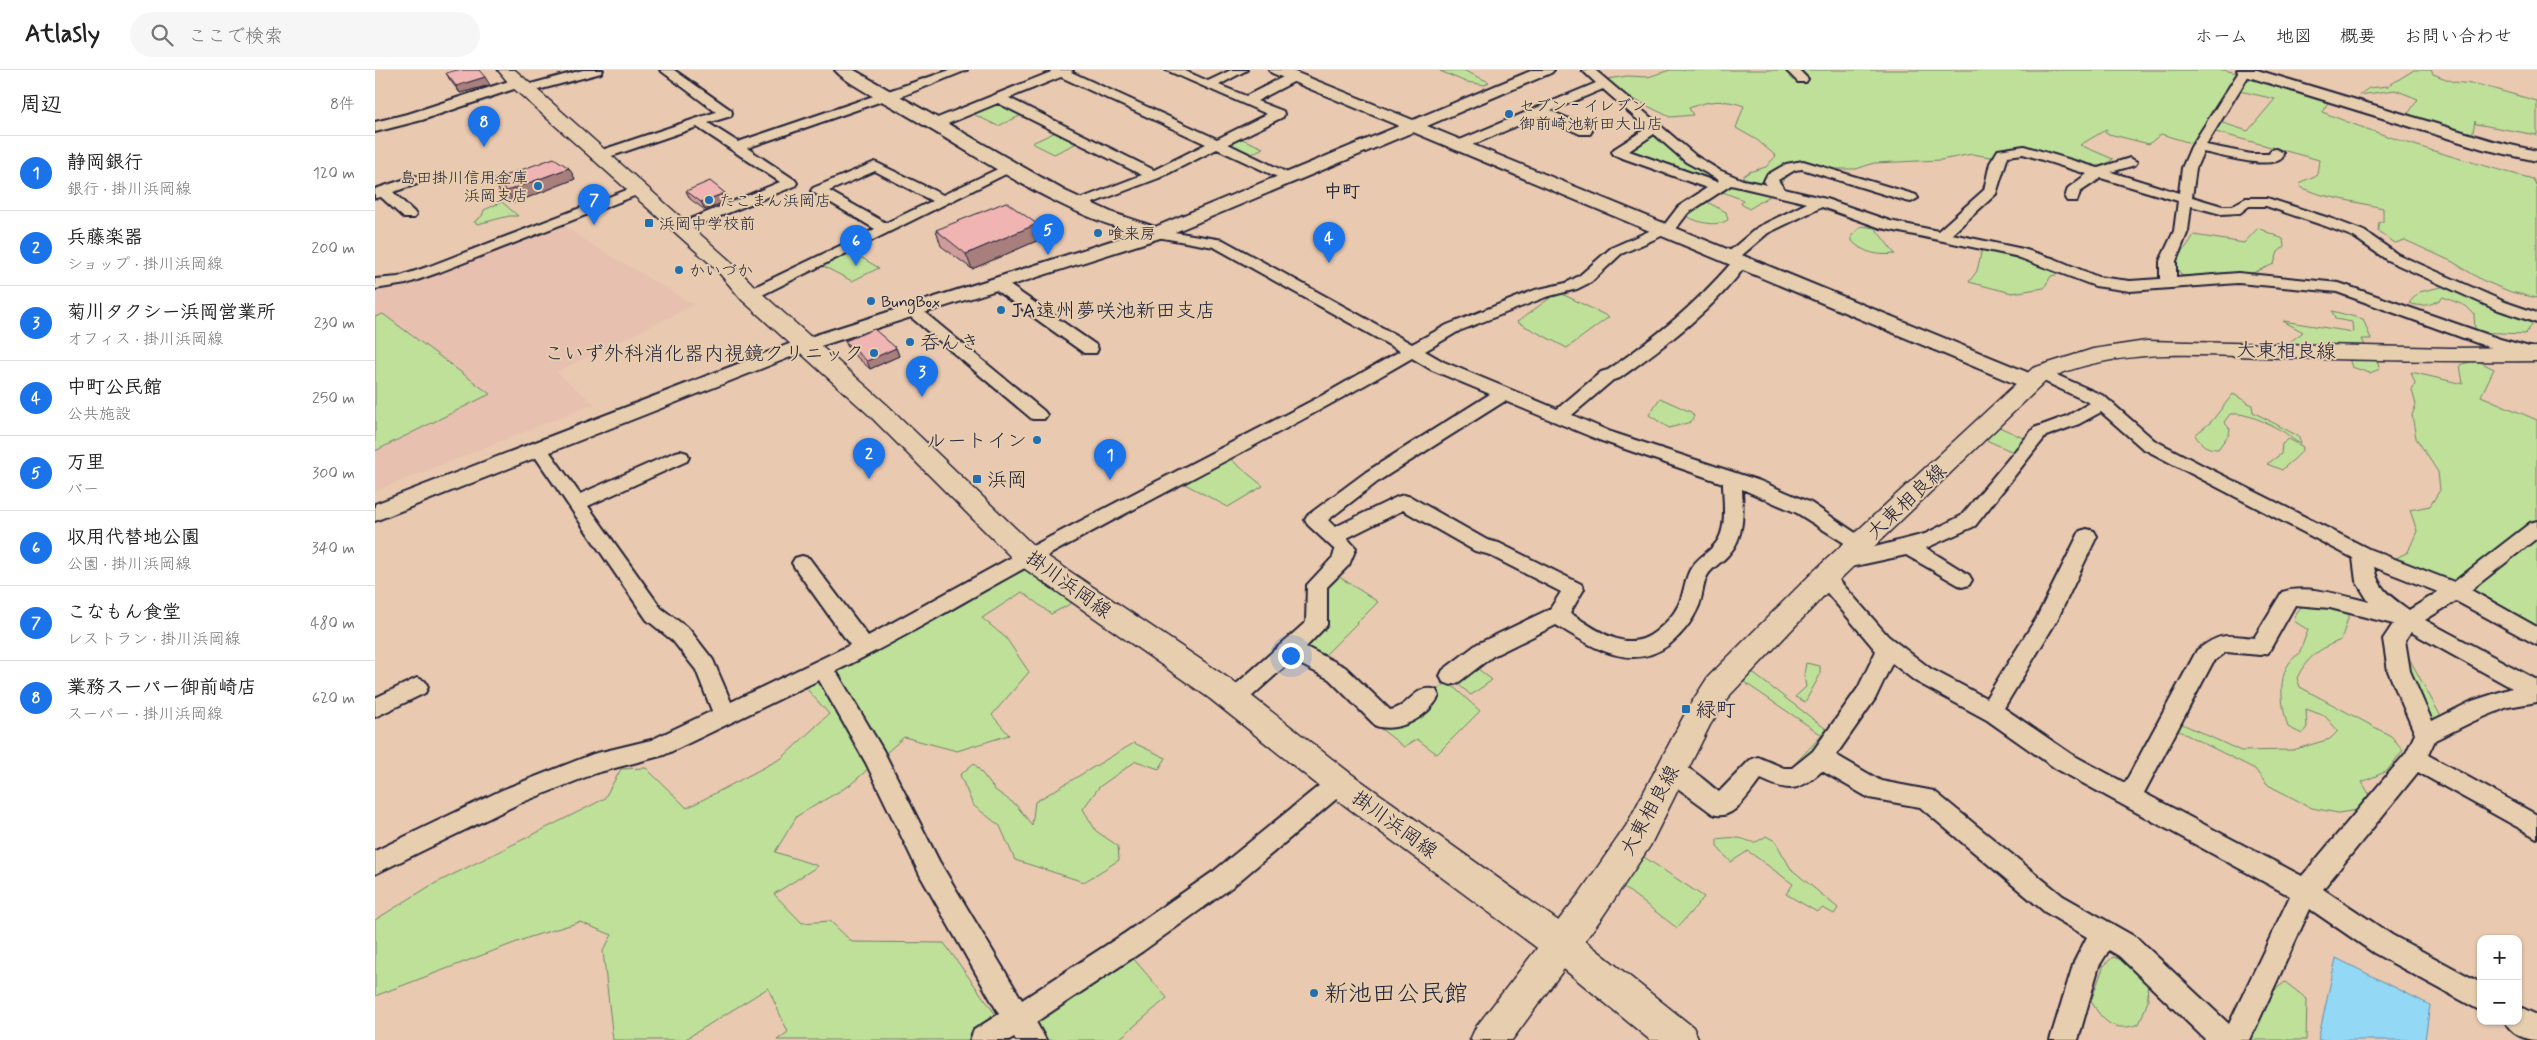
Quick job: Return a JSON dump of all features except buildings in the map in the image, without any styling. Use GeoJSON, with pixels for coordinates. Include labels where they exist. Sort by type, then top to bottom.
{"type":"FeatureCollection","features":[{"type":"Feature","properties":{"kind":"main road","name":"掛川浜岡線"},"geometry":{"type":"LineString","coordinates":[[506,70],[598,156],[722,264],[750,295],[804,345],[877,408],[1028,556],[1233,700],[1339,783],[1561,944],[1680,1040]]}},
{"type":"Feature","properties":{"kind":"main road","name":"大東相良線"},"geometry":{"type":"LineString","coordinates":[[1489,1040],[1561,944],[1637,836],[1699,717],[1719,686],[1842,562],[2036,377],[2085,356],[2146,348],[2451,355],[2537,354]]}},
{"type":"Feature","properties":{"kind":"street"},"geometry":{"type":"LineString","coordinates":[[375,127],[522,86],[597,70]]}},
{"type":"Feature","properties":{"kind":"street"},"geometry":{"type":"LineString","coordinates":[[598,156],[726,113],[666,70]]}},
{"type":"Feature","properties":{"kind":"street"},"geometry":{"type":"LineString","coordinates":[[843,70],[885,97],[1077,205],[1127,225],[1156,233],[1218,243],[1327,302],[1412,353],[1559,417],[1733,479],[1804,508],[1842,562],[1888,648],[1923,675],[1990,711],[2063,760],[2305,891],[2383,944],[2477,996]]}},
{"type":"Feature","properties":{"kind":"street"},"geometry":{"type":"LineString","coordinates":[[737,147],[961,70]]}},
{"type":"Feature","properties":{"kind":"street"},"geometry":{"type":"LineString","coordinates":[[1077,205],[1153,175],[1219,145],[1278,114],[1172,70]]}},
{"type":"Feature","properties":{"kind":"street"},"geometry":{"type":"LineString","coordinates":[[1209,85],[1241,70]]}},
{"type":"Feature","properties":{"kind":"street"},"geometry":{"type":"LineString","coordinates":[[1277,70],[1736,259],[2098,400],[2148,444],[2362,554],[2456,591],[2537,637]]}},
{"type":"Feature","properties":{"kind":"street"},"geometry":{"type":"LineString","coordinates":[[375,513],[804,345],[1156,233],[1545,70]]}},
{"type":"Feature","properties":{"kind":"street"},"geometry":{"type":"LineString","coordinates":[[1588,70],[1691,159],[1724,183]]}},
{"type":"Feature","properties":{"kind":"street"},"geometry":{"type":"LineString","coordinates":[[1792,70],[1802,79]]}},
{"type":"Feature","properties":{"kind":"street"},"geometry":{"type":"LineString","coordinates":[[2168,284],[2167,261],[2181,231],[2189,168],[2198,147],[2243,70],[2489,145],[2537,156]]}},
{"type":"Feature","properties":{"kind":"street"},"geometry":{"type":"LineString","coordinates":[[935,124],[1062,71],[1291,178]]}},
{"type":"Feature","properties":{"kind":"street"},"geometry":{"type":"LineString","coordinates":[[1246,101],[1293,77]]}},
{"type":"Feature","properties":{"kind":"street"},"geometry":{"type":"LineString","coordinates":[[1460,145],[1604,84]]}},
{"type":"Feature","properties":{"kind":"street"},"geometry":{"type":"LineString","coordinates":[[998,98],[1153,175]]}},
{"type":"Feature","properties":{"kind":"street"},"geometry":{"type":"LineString","coordinates":[[1540,111],[1585,131]]}},
{"type":"Feature","properties":{"kind":"street"},"geometry":{"type":"LineString","coordinates":[[681,228],[790,183],[698,122]]}},
{"type":"Feature","properties":{"kind":"street"},"geometry":{"type":"LineString","coordinates":[[1655,128],[1619,152],[1724,183],[1779,192],[1821,202],[1886,225],[2018,252],[2050,262],[2095,282],[2129,286],[2238,278],[2339,288],[2494,343],[2537,354]]}},
{"type":"Feature","properties":{"kind":"street"},"geometry":{"type":"LineString","coordinates":[[2198,147],[2251,158],[2275,158],[2276,153]]}},
{"type":"Feature","properties":{"kind":"street"},"geometry":{"type":"LineString","coordinates":[[1941,236],[1991,191],[1997,163],[2003,153],[2024,150],[2185,201],[2221,210],[2235,210],[2246,202],[2267,202],[2359,234],[2392,257],[2499,305],[2537,318]]}},
{"type":"Feature","properties":{"kind":"street"},"geometry":{"type":"LineString","coordinates":[[2072,198],[2073,191],[2086,179],[2115,165],[2130,162]]}},
{"type":"Feature","properties":{"kind":"street"},"geometry":{"type":"LineString","coordinates":[[1779,192],[1771,181],[1773,178],[1791,168],[1803,165],[1911,198]]}},
{"type":"Feature","properties":{"kind":"street"},"geometry":{"type":"LineString","coordinates":[[886,229],[818,191],[875,166],[943,201]]}},
{"type":"Feature","properties":{"kind":"street"},"geometry":{"type":"LineString","coordinates":[[750,295],[1011,168]]}},
{"type":"Feature","properties":{"kind":"street"},"geometry":{"type":"LineString","coordinates":[[379,193],[415,180]]}},
{"type":"Feature","properties":{"kind":"street"},"geometry":{"type":"LineString","coordinates":[[375,863],[510,796],[593,764],[655,748],[726,716],[867,647],[1028,556],[1412,353],[1453,328],[1541,293],[1578,282],[1616,251],[1676,222],[1683,210],[1724,183]]}},
{"type":"Feature","properties":{"kind":"street"},"geometry":{"type":"LineString","coordinates":[[375,284],[400,281],[435,269],[637,190]]}},
{"type":"Feature","properties":{"kind":"street"},"geometry":{"type":"LineString","coordinates":[[379,193],[409,215]]}},
{"type":"Feature","properties":{"kind":"street"},"geometry":{"type":"LineString","coordinates":[[1559,417],[1607,376],[1614,374],[1665,338],[1711,296],[1736,259],[1763,230],[1821,202]]}},
{"type":"Feature","properties":{"kind":"street"},"geometry":{"type":"LineString","coordinates":[[997,283],[1090,349]]}},
{"type":"Feature","properties":{"kind":"street"},"geometry":{"type":"LineString","coordinates":[[912,310],[1038,415]]}},
{"type":"Feature","properties":{"kind":"street"},"geometry":{"type":"LineString","coordinates":[[1233,700],[1316,625],[1317,585],[1342,560],[1346,548],[1315,520],[1373,476],[1503,394]]}},
{"type":"Feature","properties":{"kind":"street"},"geometry":{"type":"LineString","coordinates":[[1842,562],[1909,547],[1932,539],[1968,520],[2040,432],[2073,420],[2101,404]]}},
{"type":"Feature","properties":{"kind":"street"},"geometry":{"type":"LineString","coordinates":[[538,448],[654,614],[681,635],[705,666],[726,716]]}},
{"type":"Feature","properties":{"kind":"street"},"geometry":{"type":"LineString","coordinates":[[577,504],[680,457]]}},
{"type":"Feature","properties":{"kind":"street"},"geometry":{"type":"LineString","coordinates":[[1557,614],[1619,650],[1634,651],[1660,643],[1686,612],[1700,570],[1727,544],[1731,529],[1733,479]]}},
{"type":"Feature","properties":{"kind":"street"},"geometry":{"type":"LineString","coordinates":[[1332,537],[1404,502],[1482,546],[1492,548],[1575,589],[1557,614],[1485,650],[1451,676]]}},
{"type":"Feature","properties":{"kind":"street"},"geometry":{"type":"LineString","coordinates":[[2426,734],[2410,702],[2399,671],[2394,638],[2408,620],[2456,591],[2537,528]]}},
{"type":"Feature","properties":{"kind":"street"},"geometry":{"type":"LineString","coordinates":[[1990,711],[2046,620],[2087,536]]}},
{"type":"Feature","properties":{"kind":"street"},"geometry":{"type":"LineString","coordinates":[[1909,547],[1962,580]]}},
{"type":"Feature","properties":{"kind":"street"},"geometry":{"type":"LineString","coordinates":[[2362,554],[2366,581],[2377,598],[2408,620],[2537,692]]}},
{"type":"Feature","properties":{"kind":"street"},"geometry":{"type":"LineString","coordinates":[[802,563],[856,638],[867,647]]}},
{"type":"Feature","properties":{"kind":"street"},"geometry":{"type":"LineString","coordinates":[[2130,797],[2205,656],[2222,644],[2260,647],[2289,597],[2330,600],[2408,620]]}},
{"type":"Feature","properties":{"kind":"street"},"geometry":{"type":"LineString","coordinates":[[1672,771],[1721,806],[1758,767],[1782,778],[1797,778],[1821,758],[1867,693],[1888,648]]}},
{"type":"Feature","properties":{"kind":"street"},"geometry":{"type":"LineString","coordinates":[[1290,649],[1337,673],[1384,719],[1391,720],[1403,716],[1428,696]]}},
{"type":"Feature","properties":{"kind":"street"},"geometry":{"type":"LineString","coordinates":[[823,668],[875,757],[930,869],[1032,1040]]}},
{"type":"Feature","properties":{"kind":"street"},"geometry":{"type":"LineString","coordinates":[[375,708],[417,687]]}},
{"type":"Feature","properties":{"kind":"street"},"geometry":{"type":"LineString","coordinates":[[2236,1040],[2305,891],[2415,759],[2426,734],[2481,708],[2517,694],[2537,692]]}},
{"type":"Feature","properties":{"kind":"street"},"geometry":{"type":"LineString","coordinates":[[1821,758],[1877,791],[1926,798],[2054,904],[2127,947],[2226,1040]]}},
{"type":"Feature","properties":{"kind":"street"},"geometry":{"type":"LineString","coordinates":[[2415,759],[2537,827]]}},
{"type":"Feature","properties":{"kind":"street"},"geometry":{"type":"LineString","coordinates":[[983,1040],[1134,942],[1223,879],[1339,783]]}},
{"type":"Feature","properties":{"kind":"street"},"geometry":{"type":"LineString","coordinates":[[2064,1040],[2087,962],[2104,933]]}},
{"type":"Feature","properties":{"kind":"shaded area"},"geometry":{"type":"Polygon","coordinates":[[[561,223],[586,241],[694,305],[556,372],[594,404],[375,491],[375,288],[561,223]]]}},
{"type":"Feature","properties":{"kind":"green space"},"geometry":{"type":"Polygon","coordinates":[[[1463,70],[1489,82],[1485,85],[1466,82],[1440,71],[1463,70]]]}},
{"type":"Feature","properties":{"kind":"green space"},"geometry":{"type":"Polygon","coordinates":[[[1670,70],[2224,70],[2242,74],[2197,145],[2161,134],[2149,144],[2105,133],[2107,129],[2080,145],[2113,159],[2096,171],[2047,153],[2021,150],[2009,152],[1997,158],[1972,154],[1941,160],[1874,163],[1856,169],[1833,169],[1804,163],[1774,188],[1742,177],[1749,172],[1766,167],[1776,156],[1757,140],[1736,128],[1744,106],[1724,101],[1703,103],[1689,108],[1693,115],[1670,117],[1629,97],[1607,79],[1627,76],[1648,77],[1670,70]]]}},
{"type":"Feature","properties":{"kind":"green space"},"geometry":{"type":"Polygon","coordinates":[[[2414,70],[2431,70],[2433,74],[2454,82],[2480,85],[2537,101],[2537,135],[2476,124],[2475,121],[2472,137],[2406,117],[2418,99],[2395,90],[2359,95],[2369,88],[2388,86],[2414,70]]]}},
{"type":"Feature","properties":{"kind":"green space"},"geometry":{"type":"Polygon","coordinates":[[[2247,76],[2329,101],[2322,112],[2374,132],[2533,179],[2536,185],[2537,172],[2537,298],[2511,292],[2482,280],[2453,262],[2405,240],[2395,243],[2378,231],[2379,222],[2383,222],[2383,208],[2322,195],[2300,187],[2301,182],[2317,175],[2319,160],[2212,131],[2216,121],[2248,131],[2275,99],[2235,90],[2247,76]]]}},
{"type":"Feature","properties":{"kind":"green space"},"geometry":{"type":"Polygon","coordinates":[[[999,102],[1022,115],[998,126],[969,112],[999,102]]]}},
{"type":"Feature","properties":{"kind":"green space"},"geometry":{"type":"Polygon","coordinates":[[[1058,131],[1079,142],[1054,154],[1032,143],[1058,131]]]}},
{"type":"Feature","properties":{"kind":"green space"},"geometry":{"type":"Polygon","coordinates":[[[1655,134],[1697,169],[1721,181],[1716,185],[1626,153],[1655,134]]]}},
{"type":"Feature","properties":{"kind":"green space"},"geometry":{"type":"Polygon","coordinates":[[[1240,138],[1263,148],[1251,154],[1231,145],[1240,138]]]}},
{"type":"Feature","properties":{"kind":"green space"},"geometry":{"type":"Polygon","coordinates":[[[1730,183],[1773,194],[1749,209],[1741,204],[1743,200],[1718,190],[1730,183]]]}},
{"type":"Feature","properties":{"kind":"green space"},"geometry":{"type":"Polygon","coordinates":[[[1698,201],[1707,202],[1726,212],[1728,220],[1708,223],[1688,217],[1691,212],[1689,207],[1698,201]]]}},
{"type":"Feature","properties":{"kind":"green space"},"geometry":{"type":"Polygon","coordinates":[[[502,202],[518,216],[509,216],[478,224],[474,222],[482,216],[484,210],[502,202]]]}},
{"type":"Feature","properties":{"kind":"green space"},"geometry":{"type":"Polygon","coordinates":[[[1862,226],[1875,228],[1895,254],[1872,253],[1856,245],[1852,241],[1852,235],[1862,226]]]}},
{"type":"Feature","properties":{"kind":"green space"},"geometry":{"type":"Polygon","coordinates":[[[2258,228],[2283,239],[2284,247],[2278,252],[2274,264],[2248,275],[2182,276],[2173,261],[2194,235],[2244,243],[2258,228]]]}},
{"type":"Feature","properties":{"kind":"green space"},"geometry":{"type":"Polygon","coordinates":[[[1982,249],[2067,272],[2051,276],[2044,288],[2012,293],[1969,282],[1977,271],[1982,249]]]}},
{"type":"Feature","properties":{"kind":"green space"},"geometry":{"type":"Polygon","coordinates":[[[850,251],[879,268],[852,281],[821,265],[850,251]]]}},
{"type":"Feature","properties":{"kind":"green space"},"geometry":{"type":"Polygon","coordinates":[[[2450,285],[2533,324],[2525,334],[2477,332],[2475,331],[2474,314],[2466,306],[2443,297],[2427,305],[2413,305],[2409,303],[2419,292],[2450,285]]]}},
{"type":"Feature","properties":{"kind":"green space"},"geometry":{"type":"Polygon","coordinates":[[[1558,292],[1609,317],[1567,348],[1517,322],[1558,292]]]}},
{"type":"Feature","properties":{"kind":"green space"},"geometry":{"type":"Polygon","coordinates":[[[2332,311],[2363,319],[2371,339],[2362,339],[2366,348],[2286,345],[2303,332],[2283,321],[2353,332],[2352,322],[2335,319],[2332,311]]]}},
{"type":"Feature","properties":{"kind":"green space"},"geometry":{"type":"Polygon","coordinates":[[[383,314],[490,394],[375,451],[375,317],[383,314]]]}},
{"type":"Feature","properties":{"kind":"green space"},"geometry":{"type":"Polygon","coordinates":[[[2348,356],[2376,357],[2380,369],[2370,373],[2352,367],[2348,356]]]}},
{"type":"Feature","properties":{"kind":"green space"},"geometry":{"type":"Polygon","coordinates":[[[2476,360],[2494,369],[2481,396],[2537,420],[2537,636],[2384,564],[2408,552],[2417,531],[2410,510],[2430,506],[2440,490],[2438,472],[2416,438],[2412,415],[2416,405],[2412,390],[2415,383],[2411,372],[2463,384],[2460,365],[2476,360]]]}},
{"type":"Feature","properties":{"kind":"green space"},"geometry":{"type":"Polygon","coordinates":[[[2233,394],[2252,405],[2253,412],[2298,436],[2301,443],[2284,432],[2257,419],[2230,414],[2224,422],[2230,429],[2229,434],[2218,449],[2205,446],[2195,435],[2211,422],[2233,394]]]}},
{"type":"Feature","properties":{"kind":"green space"},"geometry":{"type":"Polygon","coordinates":[[[1660,398],[1691,412],[1694,416],[1691,422],[1669,428],[1649,415],[1660,398]]]}},
{"type":"Feature","properties":{"kind":"green space"},"geometry":{"type":"Polygon","coordinates":[[[1997,426],[2030,441],[2020,455],[1984,439],[1997,426]]]}},
{"type":"Feature","properties":{"kind":"green space"},"geometry":{"type":"Polygon","coordinates":[[[2289,439],[2303,447],[2300,453],[2282,470],[2267,464],[2281,454],[2282,444],[2289,439]]]}},
{"type":"Feature","properties":{"kind":"green space"},"geometry":{"type":"Polygon","coordinates":[[[1229,458],[1263,486],[1228,507],[1183,483],[1229,458]]]}},
{"type":"Feature","properties":{"kind":"green space"},"geometry":{"type":"Polygon","coordinates":[[[1024,567],[1074,602],[1051,614],[1022,592],[982,618],[1006,638],[1029,672],[992,715],[1009,735],[957,751],[904,737],[850,785],[797,816],[775,852],[818,866],[774,894],[802,923],[830,921],[852,942],[944,943],[1001,1022],[978,1040],[777,1040],[788,1032],[768,988],[684,1040],[613,1040],[603,951],[612,935],[580,922],[530,937],[375,996],[375,920],[430,886],[604,799],[621,769],[646,768],[687,808],[782,758],[829,714],[806,688],[928,623],[1024,567]]]}},
{"type":"Feature","properties":{"kind":"green space"},"geometry":{"type":"Polygon","coordinates":[[[1335,574],[1378,602],[1321,659],[1293,646],[1320,620],[1322,589],[1335,574]]]}},
{"type":"Feature","properties":{"kind":"green space"},"geometry":{"type":"Polygon","coordinates":[[[2307,601],[2352,606],[2341,640],[2320,650],[2309,659],[2297,678],[2300,687],[2391,736],[2403,750],[2387,771],[2362,782],[2369,794],[2358,810],[2338,813],[2312,808],[2266,784],[2255,769],[2175,729],[2178,722],[2241,751],[2293,750],[2330,739],[2338,731],[2325,716],[2306,709],[2307,727],[2302,734],[2288,727],[2283,708],[2283,677],[2291,660],[2299,654],[2308,630],[2294,621],[2297,612],[2307,601]]]}},
{"type":"Feature","properties":{"kind":"green space"},"geometry":{"type":"Polygon","coordinates":[[[2399,640],[2444,722],[2427,730],[2399,640]]]}},
{"type":"Feature","properties":{"kind":"green space"},"geometry":{"type":"Polygon","coordinates":[[[1806,663],[1820,666],[1820,675],[1805,702],[1795,697],[1806,687],[1804,675],[1806,663]]]}},
{"type":"Feature","properties":{"kind":"green space"},"geometry":{"type":"Polygon","coordinates":[[[1472,664],[1492,680],[1471,695],[1452,679],[1472,664]]]}},
{"type":"Feature","properties":{"kind":"green space"},"geometry":{"type":"Polygon","coordinates":[[[1750,671],[1834,735],[1788,771],[1822,735],[1741,680],[1750,671]]]}},
{"type":"Feature","properties":{"kind":"green space"},"geometry":{"type":"Polygon","coordinates":[[[1448,682],[1480,711],[1437,754],[1417,739],[1404,747],[1380,728],[1404,715],[1448,682]]]}},
{"type":"Feature","properties":{"kind":"green space"},"geometry":{"type":"Polygon","coordinates":[[[1134,743],[1166,758],[1159,769],[1136,761],[1099,787],[1083,809],[1096,831],[1118,846],[1119,860],[1084,882],[1015,860],[1000,826],[973,805],[960,775],[974,763],[995,790],[1016,805],[1032,825],[1035,802],[1134,743]]]}},
{"type":"Feature","properties":{"kind":"green space"},"geometry":{"type":"Polygon","coordinates":[[[1766,836],[1775,841],[1791,869],[1838,908],[1834,914],[1823,908],[1817,912],[1786,894],[1793,884],[1748,851],[1731,862],[1717,847],[1717,839],[1736,838],[1754,842],[1766,836]]]}},
{"type":"Feature","properties":{"kind":"green space"},"geometry":{"type":"Polygon","coordinates":[[[1644,857],[1704,897],[1677,928],[1622,886],[1644,857]]]}},
{"type":"Feature","properties":{"kind":"green space"},"geometry":{"type":"Polygon","coordinates":[[[1132,957],[1167,998],[1118,1040],[1045,1040],[1033,1018],[1132,957]]]}},
{"type":"Feature","properties":{"kind":"green space"},"geometry":{"type":"Polygon","coordinates":[[[2113,957],[2125,961],[2147,980],[2148,1001],[2139,1024],[2123,1027],[2110,1024],[2100,1015],[2091,1001],[2104,965],[2113,957]]]}},
{"type":"Feature","properties":{"kind":"green space"},"geometry":{"type":"Polygon","coordinates":[[[2285,982],[2307,999],[2306,1040],[2246,1040],[2271,993],[2285,982]]]}},
{"type":"Feature","properties":{"kind":"water"},"geometry":{"type":"Polygon","coordinates":[[[2336,958],[2430,1005],[2425,1040],[2318,1040],[2336,958]]]}},
{"type":"Feature","properties":{"kind":"place","name":"セブン‐イレブン 御前崎池新田大山店"},"geometry":{"type":"Point","coordinates":[1509,114]}},
{"type":"Feature","properties":{"kind":"place","name":"業務スーパー御前崎店"},"geometry":{"type":"Point","coordinates":[484,147]}},
{"type":"Feature","properties":{"kind":"place","name":"島田掛川信用金庫 浜岡支店"},"geometry":{"type":"Point","coordinates":[538,186]}},
{"type":"Feature","properties":{"kind":"place","name":"たこまん浜岡店"},"geometry":{"type":"Point","coordinates":[709,200]}},
{"type":"Feature","properties":{"kind":"place","name":"浜岡中学校前"},"geometry":{"type":"Point","coordinates":[649,223]}},
{"type":"Feature","properties":{"kind":"place","name":"こなもん食堂"},"geometry":{"type":"Point","coordinates":[594,225]}},
{"type":"Feature","properties":{"kind":"place","name":"喰来房"},"geometry":{"type":"Point","coordinates":[1098,233]}},
{"type":"Feature","properties":{"kind":"place","name":"万里"},"geometry":{"type":"Point","coordinates":[1048,255]}},
{"type":"Feature","properties":{"kind":"place","name":"中町公民館"},"geometry":{"type":"Point","coordinates":[1329,263]}},
{"type":"Feature","properties":{"kind":"place","name":"収用代替地公園"},"geometry":{"type":"Point","coordinates":[856,266]}},
{"type":"Feature","properties":{"kind":"place","name":"かいづか"},"geometry":{"type":"Point","coordinates":[679,270]}},
{"type":"Feature","properties":{"kind":"place","name":"BungBox"},"geometry":{"type":"Point","coordinates":[871,301]}},
{"type":"Feature","properties":{"kind":"place","name":"JA遠州夢咲池新田支店"},"geometry":{"type":"Point","coordinates":[1001,310]}},
{"type":"Feature","properties":{"kind":"place","name":"呑んき"},"geometry":{"type":"Point","coordinates":[910,342]}},
{"type":"Feature","properties":{"kind":"place","name":"こいず外科消化器内視鏡クリニック"},"geometry":{"type":"Point","coordinates":[874,353]}},
{"type":"Feature","properties":{"kind":"place","name":"菊川タクシー浜岡営業所"},"geometry":{"type":"Point","coordinates":[922,397]}},
{"type":"Feature","properties":{"kind":"place","name":"ルートイン"},"geometry":{"type":"Point","coordinates":[1037,440]}},
{"type":"Feature","properties":{"kind":"place","name":"兵藤楽器"},"geometry":{"type":"Point","coordinates":[869,479]}},
{"type":"Feature","properties":{"kind":"place","name":"浜岡"},"geometry":{"type":"Point","coordinates":[977,479]}},
{"type":"Feature","properties":{"kind":"place","name":"静岡銀行"},"geometry":{"type":"Point","coordinates":[1110,480]}},
{"type":"Feature","properties":{"kind":"place","name":"緑町"},"geometry":{"type":"Point","coordinates":[1686,709]}},
{"type":"Feature","properties":{"kind":"place","name":"新池田公民館"},"geometry":{"type":"Point","coordinates":[1314,993]}},
{"type":"Feature","properties":{"kind":"district","name":"中町"},"geometry":{"type":"Point","coordinates":[1342,191]}}]}
